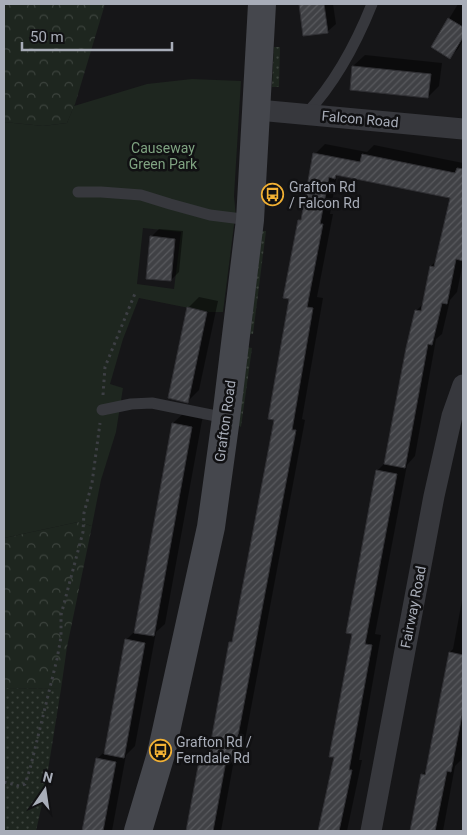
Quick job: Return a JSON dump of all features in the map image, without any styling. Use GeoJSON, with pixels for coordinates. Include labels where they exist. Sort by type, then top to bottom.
{"type":"FeatureCollection","features":[{"type":"Feature","properties":{"kind":"street","name":"Grafton Road"},"geometry":{"type":"LineString","coordinates":[[138,831],[161,754],[211,527],[250,220],[258,110],[257,79],[262,4]]}},
{"type":"Feature","properties":{"kind":"street","name":"Falcon Road"},"geometry":{"type":"LineString","coordinates":[[258,110],[463,128]]}},
{"type":"Feature","properties":{"kind":"street","name":"Fairway Road"},"geometry":{"type":"LineString","coordinates":[[371,831],[434,496],[452,416],[463,385]]}},
{"type":"Feature","properties":{"kind":"lane"},"geometry":{"type":"LineString","coordinates":[[306,114],[317,102],[340,69],[357,38],[372,4]]}},
{"type":"Feature","properties":{"kind":"lane"},"geometry":{"type":"LineString","coordinates":[[78,192],[141,195],[210,215],[250,220]]}},
{"type":"Feature","properties":{"kind":"lane"},"geometry":{"type":"LineString","coordinates":[[102,410],[132,404],[152,403],[226,418]]}},
{"type":"Feature","properties":{"kind":"path"},"geometry":{"type":"LineString","coordinates":[[4,782],[19,786],[25,784],[30,769],[57,659],[61,637],[61,615],[83,532],[84,512],[92,482],[102,410],[105,367],[136,291]]}},
{"type":"Feature","properties":{"kind":"green space"},"geometry":{"type":"Polygon","coordinates":[[[4,4],[105,4],[75,104],[67,123],[43,126],[4,122],[4,4]]]}},
{"type":"Feature","properties":{"kind":"green space"},"geometry":{"type":"Polygon","coordinates":[[[274,47],[280,47],[279,87],[272,87],[274,47]]]}},
{"type":"Feature","properties":{"kind":"green space","name":"Causeway Green Park"},"geometry":{"type":"Polygon","coordinates":[[[192,79],[241,81],[234,196],[236,217],[223,312],[209,312],[139,298],[123,339],[110,384],[123,388],[116,432],[101,480],[92,526],[78,522],[4,538],[4,122],[43,126],[67,123],[74,106],[147,84],[192,79]],[[143,228],[137,284],[174,289],[181,232],[143,228]]]}},
{"type":"Feature","properties":{"kind":"green space"},"geometry":{"type":"Polygon","coordinates":[[[259,231],[266,231],[253,334],[247,334],[259,231]]]}},
{"type":"Feature","properties":{"kind":"green space"},"geometry":{"type":"Polygon","coordinates":[[[245,347],[252,348],[241,427],[235,423],[245,347]]]}},
{"type":"Feature","properties":{"kind":"green space"},"geometry":{"type":"Polygon","coordinates":[[[78,522],[92,526],[67,647],[61,689],[4,688],[4,538],[78,522]]]}},
{"type":"Feature","properties":{"kind":"green space"},"geometry":{"type":"Polygon","coordinates":[[[4,688],[61,689],[44,795],[36,831],[4,831],[4,688]]]}},
{"type":"Feature","properties":{"kind":"building"},"geometry":{"type":"Polygon","coordinates":[[[299,4],[324,4],[328,33],[303,36],[299,4]]]}},
{"type":"Feature","properties":{"kind":"building"},"geometry":{"type":"Polygon","coordinates":[[[448,18],[463,27],[463,37],[450,59],[431,47],[448,18]]]}},
{"type":"Feature","properties":{"kind":"building"},"geometry":{"type":"Polygon","coordinates":[[[352,66],[431,74],[428,98],[350,90],[352,66]]]}},
{"type":"Feature","properties":{"kind":"building"},"geometry":{"type":"Polygon","coordinates":[[[313,153],[360,162],[362,154],[455,173],[457,168],[463,169],[463,261],[456,259],[447,304],[442,303],[432,345],[428,344],[405,468],[384,464],[415,310],[421,311],[430,266],[434,267],[450,198],[336,175],[335,179],[329,177],[320,224],[323,224],[307,307],[313,308],[292,430],[296,430],[233,762],[226,761],[213,831],[186,831],[199,761],[207,763],[229,642],[232,642],[274,420],[268,419],[289,299],[283,298],[298,220],[301,220],[313,153]]]}},
{"type":"Feature","properties":{"kind":"building"},"geometry":{"type":"Polygon","coordinates":[[[150,236],[175,239],[171,281],[146,279],[150,236]]]}},
{"type":"Feature","properties":{"kind":"building"},"geometry":{"type":"Polygon","coordinates":[[[187,307],[207,312],[188,403],[168,398],[187,307]]]}},
{"type":"Feature","properties":{"kind":"building"},"geometry":{"type":"Polygon","coordinates":[[[172,423],[192,427],[154,636],[134,633],[172,423]]]}},
{"type":"Feature","properties":{"kind":"building"},"geometry":{"type":"Polygon","coordinates":[[[376,470],[397,474],[365,644],[372,645],[349,770],[352,770],[339,831],[318,831],[334,757],[329,757],[352,634],[346,633],[376,470]]]}},
{"type":"Feature","properties":{"kind":"building"},"geometry":{"type":"Polygon","coordinates":[[[125,639],[145,643],[124,758],[104,754],[125,639]]]}},
{"type":"Feature","properties":{"kind":"building"},"geometry":{"type":"Polygon","coordinates":[[[449,652],[463,655],[463,710],[451,772],[447,771],[435,831],[410,831],[421,774],[425,775],[449,652]]]}},
{"type":"Feature","properties":{"kind":"building"},"geometry":{"type":"Polygon","coordinates":[[[96,758],[116,762],[103,831],[82,831],[96,758]]]}},
{"type":"Feature","properties":{"kind":"place","name":"Grafton Rd / Falcon Rd"},"geometry":{"type":"Point","coordinates":[273,195]}},
{"type":"Feature","properties":{"kind":"place","name":"Grafton Rd / Ferndale Rd"},"geometry":{"type":"Point","coordinates":[160,750]}}]}
